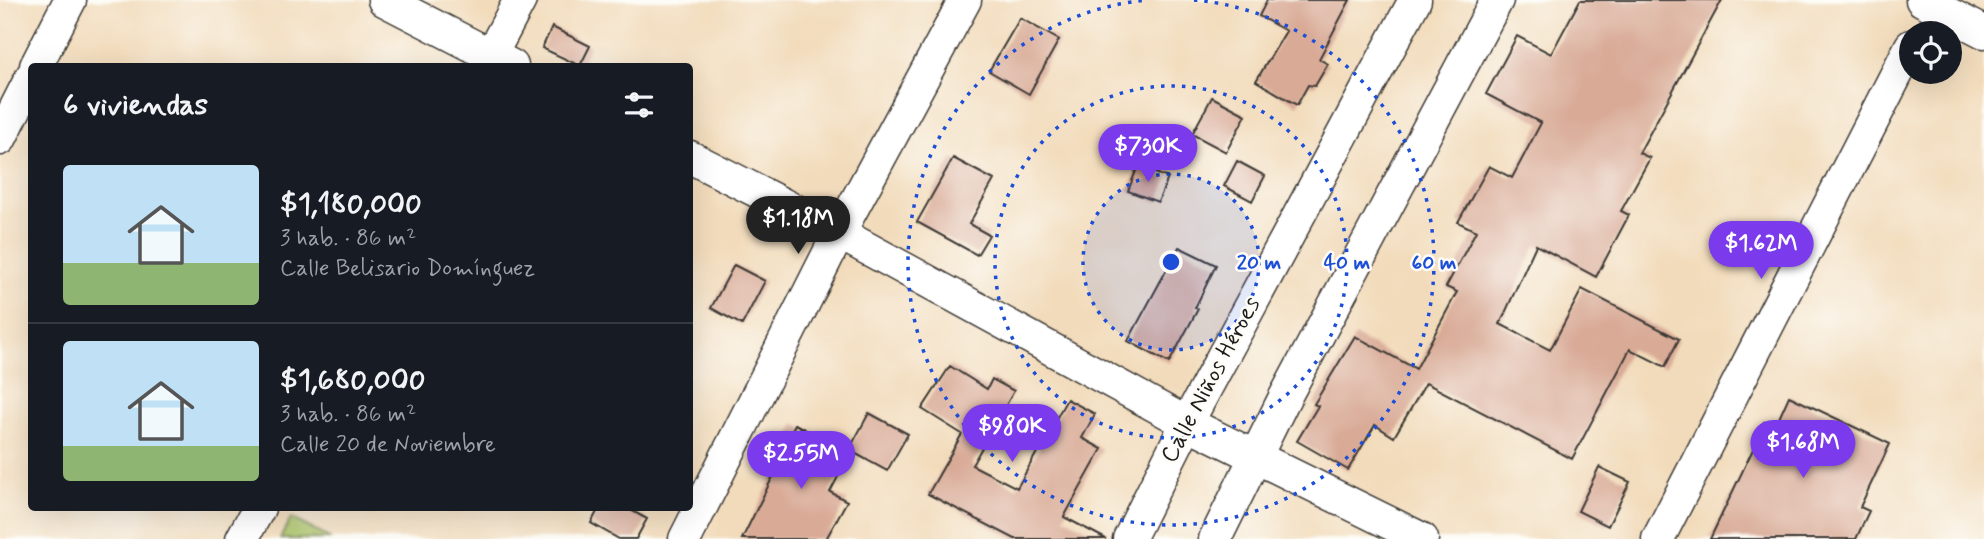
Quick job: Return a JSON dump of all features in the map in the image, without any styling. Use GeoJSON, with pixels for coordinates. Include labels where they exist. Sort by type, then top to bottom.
{"type":"FeatureCollection","features":[{"type":"Feature","properties":{"kind":"street"},"geometry":{"type":"LineString","coordinates":[[38,63],[70,0]]}},
{"type":"Feature","properties":{"kind":"street"},"geometry":{"type":"LineString","coordinates":[[384,0],[496,63],[520,0]]}},
{"type":"Feature","properties":{"kind":"street"},"geometry":{"type":"LineString","coordinates":[[685,539],[839,233],[965,0]]}},
{"type":"Feature","properties":{"kind":"street","name":"Calle Niños Héroes"},"geometry":{"type":"LineString","coordinates":[[1129,539],[1187,423],[1415,0]]}},
{"type":"Feature","properties":{"kind":"street"},"geometry":{"type":"LineString","coordinates":[[1214,539],[1255,456],[1497,0]]}},
{"type":"Feature","properties":{"kind":"street"},"geometry":{"type":"LineString","coordinates":[[1922,21],[1929,2],[1984,32]]}},
{"type":"Feature","properties":{"kind":"street"},"geometry":{"type":"LineString","coordinates":[[1658,539],[1899,69]]}},
{"type":"Feature","properties":{"kind":"street"},"geometry":{"type":"LineString","coordinates":[[0,139],[28,84]]}},
{"type":"Feature","properties":{"kind":"street"},"geometry":{"type":"LineString","coordinates":[[693,159],[839,233],[1187,423],[1422,539]]}},
{"type":"Feature","properties":{"kind":"street"},"geometry":{"type":"LineString","coordinates":[[242,539],[257,511]]}},
{"type":"Feature","properties":{"kind":"green space"},"geometry":{"type":"Polygon","coordinates":[[[291,518],[331,539],[280,539],[291,518]]]}},
{"type":"Feature","properties":{"kind":"building"},"geometry":{"type":"Polygon","coordinates":[[[1267,0],[1350,0],[1319,59],[1328,64],[1315,86],[1308,85],[1297,105],[1256,81],[1286,31],[1259,16],[1267,0]]]}},
{"type":"Feature","properties":{"kind":"building"},"geometry":{"type":"Polygon","coordinates":[[[1580,0],[1722,0],[1639,153],[1650,158],[1621,211],[1629,215],[1596,277],[1536,245],[1500,324],[1550,350],[1582,289],[1679,339],[1665,367],[1630,349],[1572,459],[1426,383],[1394,437],[1375,425],[1348,470],[1297,441],[1318,406],[1314,404],[1355,336],[1416,369],[1457,292],[1446,287],[1476,231],[1458,222],[1489,166],[1512,178],[1541,123],[1486,94],[1517,36],[1551,54],[1580,0]]]}},
{"type":"Feature","properties":{"kind":"building"},"geometry":{"type":"Polygon","coordinates":[[[1020,18],[1059,40],[1029,94],[989,71],[1020,18]]]}},
{"type":"Feature","properties":{"kind":"building"},"geometry":{"type":"Polygon","coordinates":[[[552,27],[590,46],[582,63],[574,63],[542,48],[552,27]]]}},
{"type":"Feature","properties":{"kind":"building"},"geometry":{"type":"Polygon","coordinates":[[[1212,97],[1246,115],[1226,152],[1192,134],[1212,97]]]}},
{"type":"Feature","properties":{"kind":"building"},"geometry":{"type":"Polygon","coordinates":[[[953,158],[994,180],[969,224],[989,235],[977,255],[917,222],[953,158]]]}},
{"type":"Feature","properties":{"kind":"building"},"geometry":{"type":"Polygon","coordinates":[[[1237,161],[1265,176],[1252,201],[1224,186],[1237,161]]]}},
{"type":"Feature","properties":{"kind":"building"},"geometry":{"type":"Polygon","coordinates":[[[1138,166],[1168,178],[1158,202],[1128,191],[1138,166]]]}},
{"type":"Feature","properties":{"kind":"building"},"geometry":{"type":"Polygon","coordinates":[[[1179,247],[1216,265],[1195,308],[1198,309],[1169,363],[1128,341],[1179,247]]]}},
{"type":"Feature","properties":{"kind":"building"},"geometry":{"type":"Polygon","coordinates":[[[734,265],[765,281],[742,325],[711,308],[734,265]]]}},
{"type":"Feature","properties":{"kind":"building"},"geometry":{"type":"Polygon","coordinates":[[[950,366],[987,389],[992,379],[1014,391],[972,465],[1017,488],[1067,399],[1095,414],[1082,438],[1102,449],[1064,517],[1106,539],[1015,539],[928,494],[962,434],[922,409],[950,366]]]}},
{"type":"Feature","properties":{"kind":"building"},"geometry":{"type":"Polygon","coordinates":[[[1789,396],[1890,444],[1860,507],[1869,511],[1856,539],[1710,539],[1764,422],[1776,425],[1789,396]]]}},
{"type":"Feature","properties":{"kind":"building"},"geometry":{"type":"Polygon","coordinates":[[[869,413],[908,434],[887,471],[849,450],[869,413]]]}},
{"type":"Feature","properties":{"kind":"building"},"geometry":{"type":"Polygon","coordinates":[[[795,424],[850,454],[830,492],[847,501],[826,539],[742,539],[782,458],[779,456],[795,424]]]}},
{"type":"Feature","properties":{"kind":"building"},"geometry":{"type":"Polygon","coordinates":[[[1599,467],[1630,482],[1608,526],[1578,511],[1599,467]]]}},
{"type":"Feature","properties":{"kind":"building"},"geometry":{"type":"Polygon","coordinates":[[[597,511],[632,511],[647,519],[636,539],[619,539],[591,523],[597,511]]]}}]}
